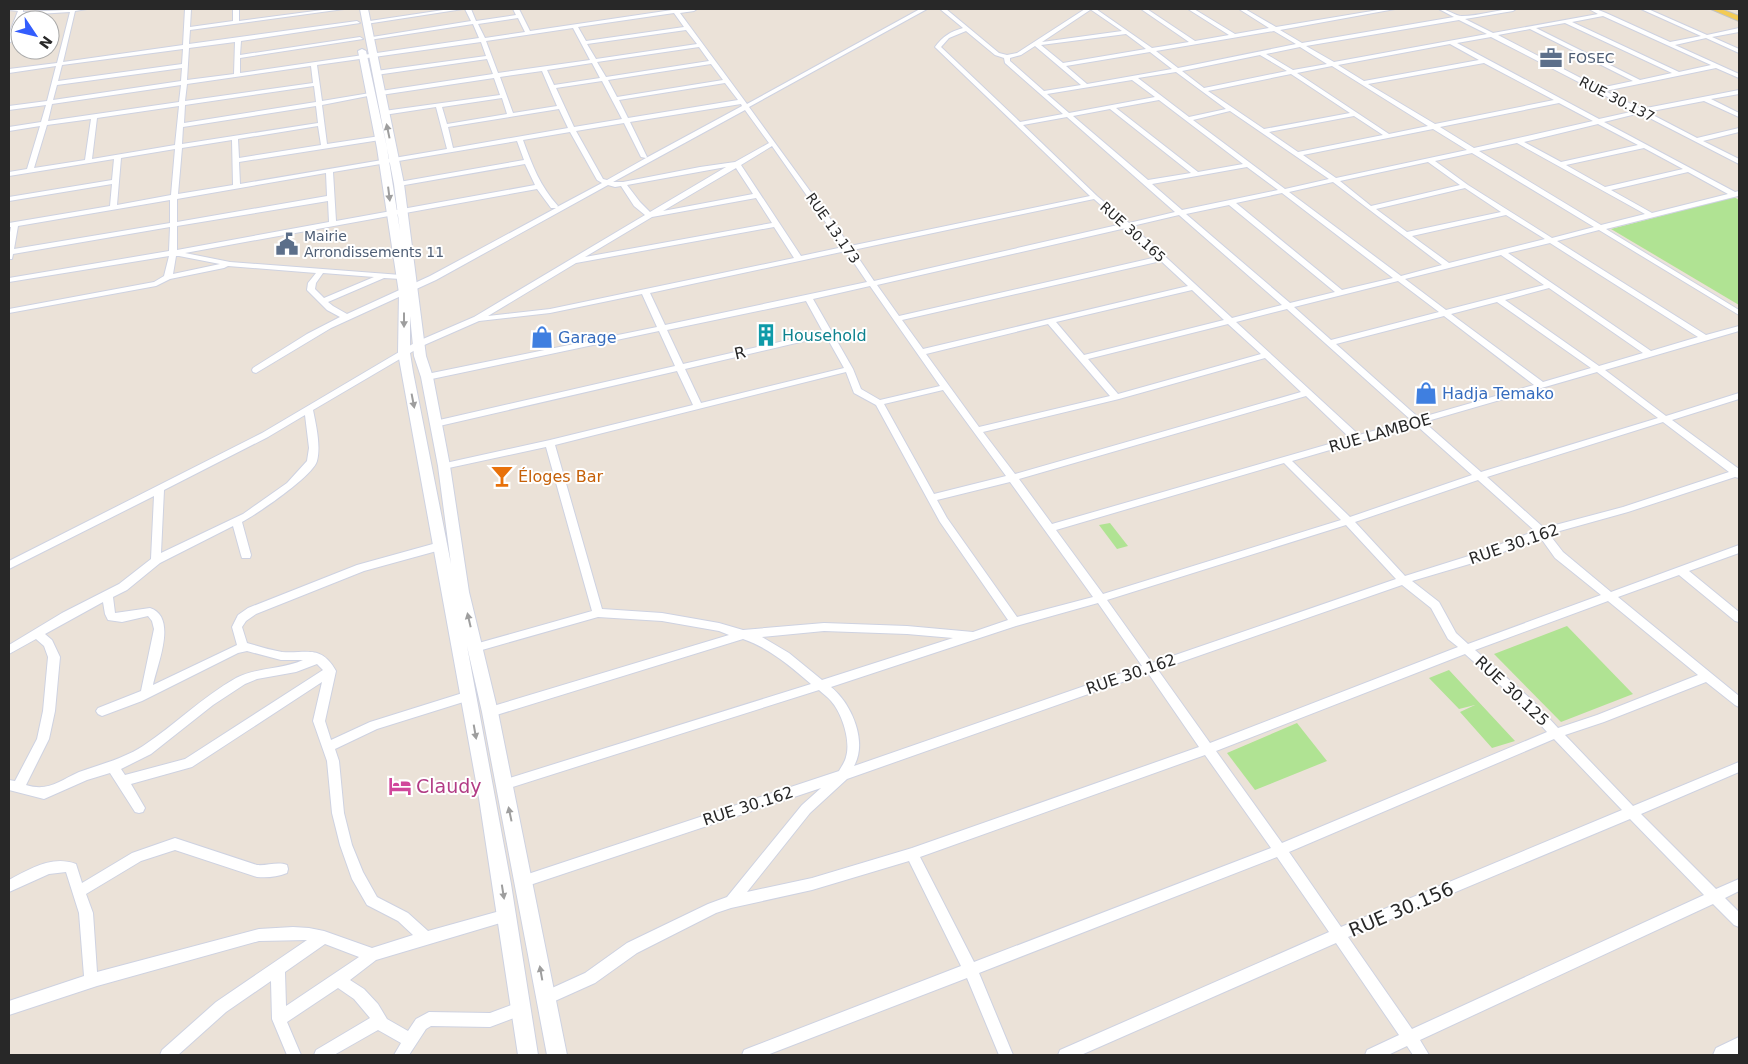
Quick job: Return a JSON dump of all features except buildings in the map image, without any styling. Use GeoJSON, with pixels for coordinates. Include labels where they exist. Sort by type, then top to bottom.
{"type":"FeatureCollection","features":[{"type":"Feature","properties":{"kind":"main road"},"geometry":{"type":"LineString","coordinates":[[364,9],[360,21],[368,56],[370,95],[396,212],[406,286],[420,356],[427,377],[444,466],[462,592],[490,712],[557,1055]]}},
{"type":"Feature","properties":{"kind":"main road"},"geometry":{"type":"LineString","coordinates":[[1715,9],[1739,19]]}},
{"type":"Feature","properties":{"kind":"main road"},"geometry":{"type":"LineString","coordinates":[[1724,9],[1739,15]]}},
{"type":"Feature","properties":{"kind":"main road"},"geometry":{"type":"LineString","coordinates":[[368,56],[376,74],[381,93],[399,184],[396,212]]}},
{"type":"Feature","properties":{"kind":"main road"},"geometry":{"type":"LineString","coordinates":[[406,286],[404,353],[507,915],[528,1055]]}},
{"type":"Feature","properties":{"kind":"main road"},"geometry":{"type":"LineString","coordinates":[[1723,1055],[1739,1047]]}},
{"type":"Feature","properties":{"kind":"street"},"geometry":{"type":"LineString","coordinates":[[60,10],[84,9]]}},
{"type":"Feature","properties":{"kind":"street"},"geometry":{"type":"LineString","coordinates":[[168,277],[173,253],[174,196],[184,83],[188,9]]}},
{"type":"Feature","properties":{"kind":"street"},"geometry":{"type":"LineString","coordinates":[[236,9],[236,23]]}},
{"type":"Feature","properties":{"kind":"street"},"geometry":{"type":"LineString","coordinates":[[187,29],[341,9]]}},
{"type":"Feature","properties":{"kind":"street"},"geometry":{"type":"LineString","coordinates":[[9,71],[238,40],[360,21],[460,9]]}},
{"type":"Feature","properties":{"kind":"street"},"geometry":{"type":"LineString","coordinates":[[468,9],[483,40],[511,115]]}},
{"type":"Feature","properties":{"kind":"street"},"geometry":{"type":"LineString","coordinates":[[516,9],[528,33]]}},
{"type":"Feature","properties":{"kind":"street"},"geometry":{"type":"LineString","coordinates":[[9,108],[575,27],[675,10],[694,9]]}},
{"type":"Feature","properties":{"kind":"street"},"geometry":{"type":"LineString","coordinates":[[406,286],[604,182],[912,9]]}},
{"type":"Feature","properties":{"kind":"street"},"geometry":{"type":"LineString","coordinates":[[943,11],[997,54],[1007,57],[1019,54],[1036,44],[1088,9]]}},
{"type":"Feature","properties":{"kind":"street"},"geometry":{"type":"LineString","coordinates":[[1093,9],[1152,50],[1203,90],[1336,181],[1449,267]]}},
{"type":"Feature","properties":{"kind":"street"},"geometry":{"type":"LineString","coordinates":[[1145,10],[1155,9]]}},
{"type":"Feature","properties":{"kind":"street"},"geometry":{"type":"LineString","coordinates":[[1191,9],[1234,36]]}},
{"type":"Feature","properties":{"kind":"street"},"geometry":{"type":"LineString","coordinates":[[1242,9],[1739,313]]}},
{"type":"Feature","properties":{"kind":"street"},"geometry":{"type":"LineString","coordinates":[[1063,65],[1392,9]]}},
{"type":"Feature","properties":{"kind":"street","name":"RUE 30.137"},"geometry":{"type":"LineString","coordinates":[[1442,9],[1739,162]]}},
{"type":"Feature","properties":{"kind":"street"},"geometry":{"type":"LineString","coordinates":[[1042,93],[1177,70],[1300,45],[1513,9]]}},
{"type":"Feature","properties":{"kind":"street"},"geometry":{"type":"LineString","coordinates":[[1592,9],[1739,76]]}},
{"type":"Feature","properties":{"kind":"street"},"geometry":{"type":"LineString","coordinates":[[1644,9],[1739,51]]}},
{"type":"Feature","properties":{"kind":"street"},"geometry":{"type":"LineString","coordinates":[[30,171],[73,10]]}},
{"type":"Feature","properties":{"kind":"street","name":"RUE 13.173"},"geometry":{"type":"LineString","coordinates":[[675,10],[686,28],[794,172],[945,387],[1050,528],[1148,668],[1280,850],[1422,1055]]}},
{"type":"Feature","properties":{"kind":"street"},"geometry":{"type":"LineString","coordinates":[[256,370],[326,326],[380,301],[554,206],[604,182],[644,157],[925,10]]}},
{"type":"Feature","properties":{"kind":"street"},"geometry":{"type":"LineString","coordinates":[[1145,10],[1194,42]]}},
{"type":"Feature","properties":{"kind":"street"},"geometry":{"type":"LineString","coordinates":[[1203,90],[1604,14]]}},
{"type":"Feature","properties":{"kind":"street"},"geometry":{"type":"LineString","coordinates":[[238,57],[519,16]]}},
{"type":"Feature","properties":{"kind":"street"},"geometry":{"type":"LineString","coordinates":[[1566,21],[1678,74]]}},
{"type":"Feature","properties":{"kind":"street"},"geometry":{"type":"LineString","coordinates":[[575,27],[644,157]]}},
{"type":"Feature","properties":{"kind":"street"},"geometry":{"type":"LineString","coordinates":[[583,43],[686,28]]}},
{"type":"Feature","properties":{"kind":"street"},"geometry":{"type":"LineString","coordinates":[[1531,28],[1640,82]]}},
{"type":"Feature","properties":{"kind":"street","name":"RUE 30.165"},"geometry":{"type":"LineString","coordinates":[[968,29],[951,33],[944,37],[938,47],[1095,197],[1357,439]]}},
{"type":"Feature","properties":{"kind":"street"},"geometry":{"type":"LineString","coordinates":[[1670,44],[1739,30]]}},
{"type":"Feature","properties":{"kind":"street"},"geometry":{"type":"LineString","coordinates":[[1036,44],[1127,32]]}},
{"type":"Feature","properties":{"kind":"street"},"geometry":{"type":"LineString","coordinates":[[237,75],[238,40]]}},
{"type":"Feature","properties":{"kind":"street"},"geometry":{"type":"LineString","coordinates":[[1452,43],[1689,170],[1738,194]]}},
{"type":"Feature","properties":{"kind":"street"},"geometry":{"type":"LineString","coordinates":[[1036,44],[1085,85]]}},
{"type":"Feature","properties":{"kind":"street"},"geometry":{"type":"LineString","coordinates":[[381,93],[699,45]]}},
{"type":"Feature","properties":{"kind":"street"},"geometry":{"type":"LineString","coordinates":[[1262,53],[1387,135]]}},
{"type":"Feature","properties":{"kind":"street"},"geometry":{"type":"LineString","coordinates":[[1007,57],[1006,62],[1287,305],[1480,476],[1542,532],[1559,555],[1739,702]]}},
{"type":"Feature","properties":{"kind":"street"},"geometry":{"type":"LineString","coordinates":[[376,74],[490,58]]}},
{"type":"Feature","properties":{"kind":"street"},"geometry":{"type":"LineString","coordinates":[[1362,83],[1484,60]]}},
{"type":"Feature","properties":{"kind":"street"},"geometry":{"type":"LineString","coordinates":[[552,87],[713,62]]}},
{"type":"Feature","properties":{"kind":"street"},"geometry":{"type":"LineString","coordinates":[[314,64],[324,146]]}},
{"type":"Feature","properties":{"kind":"street"},"geometry":{"type":"LineString","coordinates":[[54,83],[184,66]]}},
{"type":"Feature","properties":{"kind":"street"},"geometry":{"type":"LineString","coordinates":[[1599,90],[1717,66]]}},
{"type":"Feature","properties":{"kind":"street"},"geometry":{"type":"LineString","coordinates":[[544,69],[561,107],[604,182]]}},
{"type":"Feature","properties":{"kind":"street"},"geometry":{"type":"LineString","coordinates":[[1132,77],[1397,279],[1542,386]]}},
{"type":"Feature","properties":{"kind":"street"},"geometry":{"type":"LineString","coordinates":[[615,100],[726,81]]}},
{"type":"Feature","properties":{"kind":"street"},"geometry":{"type":"LineString","coordinates":[[9,130],[316,84]]}},
{"type":"Feature","properties":{"kind":"street"},"geometry":{"type":"LineString","coordinates":[[427,377],[808,298],[1180,213],[1518,141],[1642,111],[1739,92]]}},
{"type":"Feature","properties":{"kind":"street"},"geometry":{"type":"LineString","coordinates":[[180,126],[370,95]]}},
{"type":"Feature","properties":{"kind":"street"},"geometry":{"type":"LineString","coordinates":[[384,113],[503,96]]}},
{"type":"Feature","properties":{"kind":"street"},"geometry":{"type":"LineString","coordinates":[[1018,124],[1158,98]]}},
{"type":"Feature","properties":{"kind":"street"},"geometry":{"type":"LineString","coordinates":[[1706,99],[1739,115]]}},
{"type":"Feature","properties":{"kind":"street"},"geometry":{"type":"LineString","coordinates":[[1298,154],[1560,101]]}},
{"type":"Feature","properties":{"kind":"street"},"geometry":{"type":"LineString","coordinates":[[330,198],[174,223],[10,255],[12,224],[728,103],[744,104]]}},
{"type":"Feature","properties":{"kind":"street"},"geometry":{"type":"LineString","coordinates":[[439,106],[450,149]]}},
{"type":"Feature","properties":{"kind":"street"},"geometry":{"type":"LineString","coordinates":[[1111,106],[1197,174]]}},
{"type":"Feature","properties":{"kind":"street"},"geometry":{"type":"LineString","coordinates":[[444,126],[561,107]]}},
{"type":"Feature","properties":{"kind":"street"},"geometry":{"type":"LineString","coordinates":[[1188,118],[1232,109]]}},
{"type":"Feature","properties":{"kind":"street"},"geometry":{"type":"LineString","coordinates":[[1263,131],[1355,114]]}},
{"type":"Feature","properties":{"kind":"street"},"geometry":{"type":"LineString","coordinates":[[88,162],[94,117]]}},
{"type":"Feature","properties":{"kind":"street"},"geometry":{"type":"LineString","coordinates":[[9,174],[321,124]]}},
{"type":"Feature","properties":{"kind":"street"},"geometry":{"type":"LineString","coordinates":[[1697,140],[1739,130]]}},
{"type":"Feature","properties":{"kind":"street"},"geometry":{"type":"LineString","coordinates":[[235,138],[237,186]]}},
{"type":"Feature","properties":{"kind":"street"},"geometry":{"type":"LineString","coordinates":[[236,161],[380,138]]}},
{"type":"Feature","properties":{"kind":"street"},"geometry":{"type":"LineString","coordinates":[[520,138],[540,186],[548,201],[554,206]]}},
{"type":"Feature","properties":{"kind":"street"},"geometry":{"type":"LineString","coordinates":[[1518,141],[1651,215]]}},
{"type":"Feature","properties":{"kind":"street"},"geometry":{"type":"LineString","coordinates":[[9,565],[309,411],[419,344],[477,320],[773,143]]}},
{"type":"Feature","properties":{"kind":"street"},"geometry":{"type":"LineString","coordinates":[[1562,164],[1645,146]]}},
{"type":"Feature","properties":{"kind":"street"},"geometry":{"type":"LineString","coordinates":[[113,208],[118,157]]}},
{"type":"Feature","properties":{"kind":"street"},"geometry":{"type":"LineString","coordinates":[[1428,159],[1466,186],[1705,338]]}},
{"type":"Feature","properties":{"kind":"street"},"geometry":{"type":"LineString","coordinates":[[399,184],[528,161]]}},
{"type":"Feature","properties":{"kind":"street"},"geometry":{"type":"LineString","coordinates":[[604,182],[623,184],[737,164]]}},
{"type":"Feature","properties":{"kind":"street"},"geometry":{"type":"LineString","coordinates":[[737,164],[798,258]]}},
{"type":"Feature","properties":{"kind":"street"},"geometry":{"type":"LineString","coordinates":[[1146,183],[1247,164]]}},
{"type":"Feature","properties":{"kind":"street"},"geometry":{"type":"LineString","coordinates":[[1605,189],[1689,170]]}},
{"type":"Feature","properties":{"kind":"street"},"geometry":{"type":"LineString","coordinates":[[329,171],[333,223]]}},
{"type":"Feature","properties":{"kind":"street"},"geometry":{"type":"LineString","coordinates":[[9,198],[116,181]]}},
{"type":"Feature","properties":{"kind":"street"},"geometry":{"type":"LineString","coordinates":[[623,184],[638,204],[650,215]]}},
{"type":"Feature","properties":{"kind":"street"},"geometry":{"type":"LineString","coordinates":[[9,280],[173,253],[540,186]]}},
{"type":"Feature","properties":{"kind":"street"},"geometry":{"type":"LineString","coordinates":[[1370,208],[1466,186]]}},
{"type":"Feature","properties":{"kind":"street"},"geometry":{"type":"LineString","coordinates":[[1082,358],[1287,305],[1449,267],[1738,194]]}},
{"type":"Feature","properties":{"kind":"street"},"geometry":{"type":"LineString","coordinates":[[650,215],[756,196]]}},
{"type":"Feature","properties":{"kind":"street"},"geometry":{"type":"LineString","coordinates":[[477,320],[550,311],[1095,197]]}},
{"type":"Feature","properties":{"kind":"street"},"geometry":{"type":"LineString","coordinates":[[1232,203],[1341,293]]}},
{"type":"Feature","properties":{"kind":"street"},"geometry":{"type":"LineString","coordinates":[[1406,235],[1509,212]]}},
{"type":"Feature","properties":{"kind":"street"},"geometry":{"type":"LineString","coordinates":[[572,262],[775,225]]}},
{"type":"Feature","properties":{"kind":"street"},"geometry":{"type":"LineString","coordinates":[[173,253],[230,264],[384,276],[406,286]]}},
{"type":"Feature","properties":{"kind":"street"},"geometry":{"type":"LineString","coordinates":[[1502,253],[1649,353]]}},
{"type":"Feature","properties":{"kind":"street"},"geometry":{"type":"LineString","coordinates":[[898,319],[1162,258]]}},
{"type":"Feature","properties":{"kind":"street"},"geometry":{"type":"LineString","coordinates":[[9,311],[156,284],[168,277],[230,264]]}},
{"type":"Feature","properties":{"kind":"street"},"geometry":{"type":"LineString","coordinates":[[321,271],[312,282],[311,290],[330,308],[347,317]]}},
{"type":"Feature","properties":{"kind":"street"},"geometry":{"type":"LineString","coordinates":[[323,301],[384,276]]}},
{"type":"Feature","properties":{"kind":"street"},"geometry":{"type":"LineString","coordinates":[[1329,343],[1549,286]]}},
{"type":"Feature","properties":{"kind":"street"},"geometry":{"type":"LineString","coordinates":[[922,352],[1194,288]]}},
{"type":"Feature","properties":{"kind":"street"},"geometry":{"type":"LineString","coordinates":[[646,291],[698,407]]}},
{"type":"Feature","properties":{"kind":"street"},"geometry":{"type":"LineString","coordinates":[[808,298],[849,369],[857,390],[879,403],[943,520],[1015,622]]}},
{"type":"Feature","properties":{"kind":"street"},"geometry":{"type":"LineString","coordinates":[[1498,299],[1598,369],[1663,420],[1738,473]]}},
{"type":"Feature","properties":{"kind":"street"},"geometry":{"type":"LineString","coordinates":[[1050,321],[1116,397]]}},
{"type":"Feature","properties":{"kind":"street","name":"RUE LAMBOE"},"geometry":{"type":"LineString","coordinates":[[1050,528],[1287,461],[1739,328]]}},
{"type":"Feature","properties":{"kind":"street","name":"R"},"geometry":{"type":"LineString","coordinates":[[435,424],[829,333]]}},
{"type":"Feature","properties":{"kind":"street"},"geometry":{"type":"LineString","coordinates":[[977,430],[1116,397],[1267,355]]}},
{"type":"Feature","properties":{"kind":"street"},"geometry":{"type":"LineString","coordinates":[[444,466],[550,443],[849,369]]}},
{"type":"Feature","properties":{"kind":"street"},"geometry":{"type":"LineString","coordinates":[[879,403],[945,387]]}},
{"type":"Feature","properties":{"kind":"street"},"geometry":{"type":"LineString","coordinates":[[932,498],[1012,478],[1307,393]]}},
{"type":"Feature","properties":{"kind":"street"},"geometry":{"type":"LineString","coordinates":[[504,785],[1015,622],[1099,599],[1348,521],[1480,476],[1739,396]]}},
{"type":"Feature","properties":{"kind":"street"},"geometry":{"type":"LineString","coordinates":[[9,650],[66,616],[123,587],[156,560],[237,521],[262,506],[290,485],[312,462],[314,448],[309,411]]}},
{"type":"Feature","properties":{"kind":"street"},"geometry":{"type":"LineString","coordinates":[[550,443],[598,612]]}},
{"type":"Feature","properties":{"kind":"street","name":"RUE 30.125"},"geometry":{"type":"LineString","coordinates":[[1287,461],[1348,521],[1403,580],[1435,605],[1452,636],[1517,692],[1739,921]]}},
{"type":"Feature","properties":{"kind":"street","name":"RUE 30.162"},"geometry":{"type":"LineString","coordinates":[[524,880],[843,775],[1403,580],[1479,557],[1542,532],[1625,510],[1738,473]]}},
{"type":"Feature","properties":{"kind":"street"},"geometry":{"type":"LineString","coordinates":[[156,560],[159,488]]}},
{"type":"Feature","properties":{"kind":"street"},"geometry":{"type":"LineString","coordinates":[[237,521],[246,555]]}},
{"type":"Feature","properties":{"kind":"street"},"geometry":{"type":"LineString","coordinates":[[243,647],[237,627],[242,618],[252,611],[361,568],[440,546]]}},
{"type":"Feature","properties":{"kind":"street"},"geometry":{"type":"LineString","coordinates":[[546,998],[590,978],[632,948],[697,916],[731,902],[812,884],[912,854],[1207,749],[1465,649],[1739,549]]}},
{"type":"Feature","properties":{"kind":"street"},"geometry":{"type":"LineString","coordinates":[[1680,570],[1739,618]]}},
{"type":"Feature","properties":{"kind":"street"},"geometry":{"type":"LineString","coordinates":[[107,595],[112,617],[123,618],[142,612],[150,612],[158,621],[159,634],[147,679],[147,694]]}},
{"type":"Feature","properties":{"kind":"street"},"geometry":{"type":"LineString","coordinates":[[475,648],[598,612],[662,617],[719,627],[759,640],[785,656],[835,698],[842,708],[851,730],[853,754],[843,775],[806,809],[731,902]]}},
{"type":"Feature","properties":{"kind":"street"},"geometry":{"type":"LineString","coordinates":[[490,712],[745,634],[824,627],[926,631],[974,636]]}},
{"type":"Feature","properties":{"kind":"street"},"geometry":{"type":"LineString","coordinates":[[38,634],[48,643],[54,657],[49,711],[43,739],[14,786],[38,794],[44,794],[84,776],[113,767],[147,750],[203,706],[241,680],[256,675],[296,668],[319,658]]}},
{"type":"Feature","properties":{"kind":"street"},"geometry":{"type":"LineString","coordinates":[[102,711],[128,703],[229,652],[243,647],[281,656],[319,658],[330,672]]}},
{"type":"Feature","properties":{"kind":"street"},"geometry":{"type":"LineString","coordinates":[[330,672],[319,721],[335,772],[338,813],[342,832],[357,875],[368,896],[378,906],[404,917],[426,938]]}},
{"type":"Feature","properties":{"kind":"street"},"geometry":{"type":"LineString","coordinates":[[124,781],[188,763],[330,672]]}},
{"type":"Feature","properties":{"kind":"street"},"geometry":{"type":"LineString","coordinates":[[749,1055],[1280,850],[1556,734],[1600,719],[1708,676]]}},
{"type":"Feature","properties":{"kind":"street"},"geometry":{"type":"LineString","coordinates":[[328,747],[374,725],[468,696]]}},
{"type":"Feature","properties":{"kind":"street"},"geometry":{"type":"LineString","coordinates":[[113,767],[124,781],[139,808]]}},
{"type":"Feature","properties":{"kind":"street","name":"RUE 30.156"},"geometry":{"type":"LineString","coordinates":[[1065,1055],[1338,936],[1739,767]]}},
{"type":"Feature","properties":{"kind":"street"},"geometry":{"type":"LineString","coordinates":[[80,891],[137,857],[175,844],[184,845],[257,871],[271,872],[282,869]]}},
{"type":"Feature","properties":{"kind":"street"},"geometry":{"type":"LineString","coordinates":[[912,854],[970,971],[1006,1055]]}},
{"type":"Feature","properties":{"kind":"street"},"geometry":{"type":"LineString","coordinates":[[9,886],[52,866],[61,865],[71,868],[86,913],[91,981]]}},
{"type":"Feature","properties":{"kind":"street"},"geometry":{"type":"LineString","coordinates":[[1372,1055],[1739,885]]}},
{"type":"Feature","properties":{"kind":"street"},"geometry":{"type":"LineString","coordinates":[[279,1019],[372,955],[507,915]]}},
{"type":"Feature","properties":{"kind":"street"},"geometry":{"type":"LineString","coordinates":[[9,1008],[91,981],[259,936],[294,933],[324,937],[372,955]]}},
{"type":"Feature","properties":{"kind":"street"},"geometry":{"type":"LineString","coordinates":[[167,1055],[180,1050],[221,1008],[324,937]]}},
{"type":"Feature","properties":{"kind":"street"},"geometry":{"type":"LineString","coordinates":[[278,968],[279,1019],[294,1055]]}},
{"type":"Feature","properties":{"kind":"street"},"geometry":{"type":"LineString","coordinates":[[338,980],[359,994],[373,1009],[379,1021],[410,1040]]}},
{"type":"Feature","properties":{"kind":"street"},"geometry":{"type":"LineString","coordinates":[[401,1055],[421,1024],[429,1018],[490,1020],[522,1008]]}},
{"type":"Feature","properties":{"kind":"street"},"geometry":{"type":"LineString","coordinates":[[321,1055],[379,1021]]}},
{"type":"Feature","properties":{"kind":"green space"},"geometry":{"type":"Polygon","coordinates":[[[1734,197],[1739,200],[1739,305],[1611,229],[1734,197]]]}},
{"type":"Feature","properties":{"kind":"green space"},"geometry":{"type":"Polygon","coordinates":[[[1110,523],[1128,546],[1117,549],[1099,525],[1110,523]]]}},
{"type":"Feature","properties":{"kind":"green space"},"geometry":{"type":"Polygon","coordinates":[[[1567,626],[1633,694],[1561,722],[1494,654],[1567,626]]]}},
{"type":"Feature","properties":{"kind":"green space"},"geometry":{"type":"Polygon","coordinates":[[[1449,670],[1515,741],[1492,748],[1460,712],[1475,705],[1459,709],[1429,678],[1449,670]]]}},
{"type":"Feature","properties":{"kind":"green space"},"geometry":{"type":"Polygon","coordinates":[[[1297,723],[1327,761],[1255,790],[1227,753],[1297,723]]]}},
{"type":"Feature","properties":{"kind":"place","name":"FOSEC"},"geometry":{"type":"Point","coordinates":[1551,58]}},
{"type":"Feature","properties":{"kind":"place","name":"Mairie Arrondissements 11"},"geometry":{"type":"Point","coordinates":[287,244]}},
{"type":"Feature","properties":{"kind":"place","name":"Household"},"geometry":{"type":"Point","coordinates":[766,335]}},
{"type":"Feature","properties":{"kind":"place","name":"Garage"},"geometry":{"type":"Point","coordinates":[542,337]}},
{"type":"Feature","properties":{"kind":"place","name":"Hadja Temako"},"geometry":{"type":"Point","coordinates":[1426,393]}},
{"type":"Feature","properties":{"kind":"place","name":"Éloges Bar"},"geometry":{"type":"Point","coordinates":[502,476]}},
{"type":"Feature","properties":{"kind":"place","name":"Claudy"},"geometry":{"type":"Point","coordinates":[400,786]}}]}
